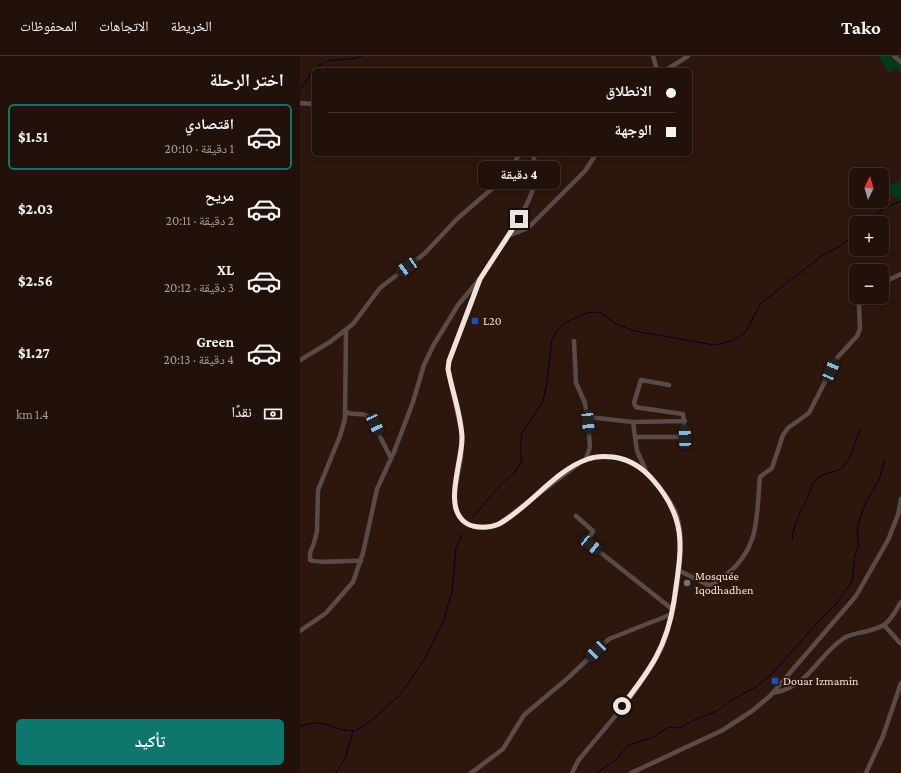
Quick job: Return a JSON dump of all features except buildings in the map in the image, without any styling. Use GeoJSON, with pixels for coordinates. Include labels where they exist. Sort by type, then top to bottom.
{"type":"FeatureCollection","features":[{"type":"Feature","properties":{"kind":"street"},"geometry":{"type":"LineString","coordinates":[[653,56],[657,68]]}},
{"type":"Feature","properties":{"kind":"street"},"geometry":{"type":"LineString","coordinates":[[669,68],[688,56]]}},
{"type":"Feature","properties":{"kind":"street"},"geometry":{"type":"LineString","coordinates":[[894,56],[901,62]]}},
{"type":"Feature","properties":{"kind":"street"},"geometry":{"type":"LineString","coordinates":[[300,103],[312,104]]}},
{"type":"Feature","properties":{"kind":"street"},"geometry":{"type":"LineString","coordinates":[[300,360],[353,324],[380,288],[424,254],[457,219],[509,174],[518,156]]}},
{"type":"Feature","properties":{"kind":"street"},"geometry":{"type":"LineString","coordinates":[[300,631],[321,618],[338,601],[353,582],[361,561],[377,489],[413,402],[424,365],[433,346],[458,305],[480,279],[524,210],[536,180],[536,162],[533,156]]}},
{"type":"Feature","properties":{"kind":"street"},"geometry":{"type":"LineString","coordinates":[[508,236],[528,228],[585,171],[595,156]]}},
{"type":"Feature","properties":{"kind":"street"},"geometry":{"type":"LineString","coordinates":[[889,280],[901,274]]}},
{"type":"Feature","properties":{"kind":"street"},"geometry":{"type":"LineString","coordinates":[[480,279],[449,361],[448,369],[462,435],[461,458],[455,490],[455,509],[459,517],[465,523],[472,526],[492,527],[500,523],[570,468],[586,459],[600,456],[619,458],[638,466],[646,472],[662,490],[677,516],[680,535],[678,570],[672,611],[662,647],[650,668],[578,762],[572,773]]}},
{"type":"Feature","properties":{"kind":"street"},"geometry":{"type":"LineString","coordinates":[[678,570],[708,585],[713,585],[731,571],[745,556],[757,522],[760,477],[772,468],[783,435],[788,428],[809,413],[837,358],[855,340],[860,329],[860,304]]}},
{"type":"Feature","properties":{"kind":"street"},"geometry":{"type":"LineString","coordinates":[[346,330],[346,412],[340,436],[318,490],[317,531],[309,555],[310,560],[314,562],[330,560],[361,561]]}},
{"type":"Feature","properties":{"kind":"street"},"geometry":{"type":"LineString","coordinates":[[574,341],[576,382],[583,397],[588,417],[590,447],[586,459]]}},
{"type":"Feature","properties":{"kind":"street"},"geometry":{"type":"LineString","coordinates":[[635,437],[685,437],[685,421],[683,413],[640,408],[634,403],[641,380],[669,385]]}},
{"type":"Feature","properties":{"kind":"street"},"geometry":{"type":"LineString","coordinates":[[346,412],[352,415],[365,414],[370,417],[391,458]]}},
{"type":"Feature","properties":{"kind":"street"},"geometry":{"type":"LineString","coordinates":[[588,417],[633,422],[685,421]]}},
{"type":"Feature","properties":{"kind":"street"},"geometry":{"type":"LineString","coordinates":[[633,422],[637,451],[646,472]]}},
{"type":"Feature","properties":{"kind":"street"},"geometry":{"type":"LineString","coordinates":[[631,773],[723,730],[752,711],[773,693],[856,596],[888,540],[898,515],[901,499]]}},
{"type":"Feature","properties":{"kind":"street"},"geometry":{"type":"LineString","coordinates":[[576,516],[593,531],[588,540],[591,545],[672,611]]}},
{"type":"Feature","properties":{"kind":"street"},"geometry":{"type":"LineString","coordinates":[[773,693],[784,691],[797,684],[827,652],[846,637],[884,625],[890,619],[901,602]]}},
{"type":"Feature","properties":{"kind":"street"},"geometry":{"type":"LineString","coordinates":[[471,773],[504,749],[524,716],[610,639],[672,611]]}},
{"type":"Feature","properties":{"kind":"street"},"geometry":{"type":"LineString","coordinates":[[884,625],[901,643]]}},
{"type":"Feature","properties":{"kind":"street"},"geometry":{"type":"LineString","coordinates":[[866,773],[883,736],[901,683]]}},
{"type":"Feature","properties":{"kind":"green space"},"geometry":{"type":"Polygon","coordinates":[[[878,56],[901,56],[901,73],[896,68],[889,73],[878,56]]]}},
{"type":"Feature","properties":{"kind":"green space"},"geometry":{"type":"Polygon","coordinates":[[[901,180],[901,200],[893,197],[889,192],[889,186],[901,180]]]}},
{"type":"Feature","properties":{"kind":"waterway"},"geometry":{"type":"LineString","coordinates":[[317,68],[330,61],[353,59],[362,56]]}},
{"type":"Feature","properties":{"kind":"waterway"},"geometry":{"type":"LineString","coordinates":[[300,90],[312,73]]}},
{"type":"Feature","properties":{"kind":"waterway"},"geometry":{"type":"LineString","coordinates":[[875,216],[884,208],[901,201]]}},
{"type":"Feature","properties":{"kind":"waterway"},"geometry":{"type":"LineString","coordinates":[[472,518],[501,484],[515,472],[522,461],[520,449],[522,433],[543,401],[547,382],[552,339],[560,327],[566,322],[586,313],[594,312],[601,313],[616,324],[634,331],[715,345],[734,340],[745,333],[761,303],[823,255],[839,247],[849,239]]}},
{"type":"Feature","properties":{"kind":"waterway"},"geometry":{"type":"LineString","coordinates":[[792,540],[796,523],[814,482],[821,476],[843,467],[849,458],[862,428]]}},
{"type":"Feature","properties":{"kind":"waterway"},"geometry":{"type":"LineString","coordinates":[[596,773],[617,759],[628,745],[654,737],[668,727],[680,728],[692,721],[719,710],[733,699],[754,688],[771,675],[817,623],[837,603],[852,581],[855,555],[859,545],[857,529],[866,502],[879,480],[885,459]]}},
{"type":"Feature","properties":{"kind":"waterway"},"geometry":{"type":"LineString","coordinates":[[300,726],[314,723],[325,724],[343,730],[355,731],[372,720],[400,695],[427,655],[443,622],[452,592],[456,548],[462,534]]}},
{"type":"Feature","properties":{"kind":"waterway"},"geometry":{"type":"LineString","coordinates":[[336,773],[345,759],[353,731]]}},
{"type":"Feature","properties":{"kind":"place","name":"L20"},"geometry":{"type":"Point","coordinates":[475,321]}},
{"type":"Feature","properties":{"kind":"place","name":"Mosquée Iqodhadhen"},"geometry":{"type":"Point","coordinates":[687,583]}},
{"type":"Feature","properties":{"kind":"place","name":"Douar Izmamin"},"geometry":{"type":"Point","coordinates":[775,681]}},
{"type":"Feature","properties":{"kind":"route"},"geometry":{"type":"LineString","coordinates":[[519,219],[480,279],[449,361],[448,369],[462,435],[461,458],[456,477],[455,509],[459,517],[465,523],[472,526],[492,527],[513,514],[570,468],[590,458],[600,456],[619,458],[628,461],[638,466],[652,478],[662,490],[677,516],[680,535],[678,570],[672,614],[662,647],[650,668],[622,706]]}}]}
